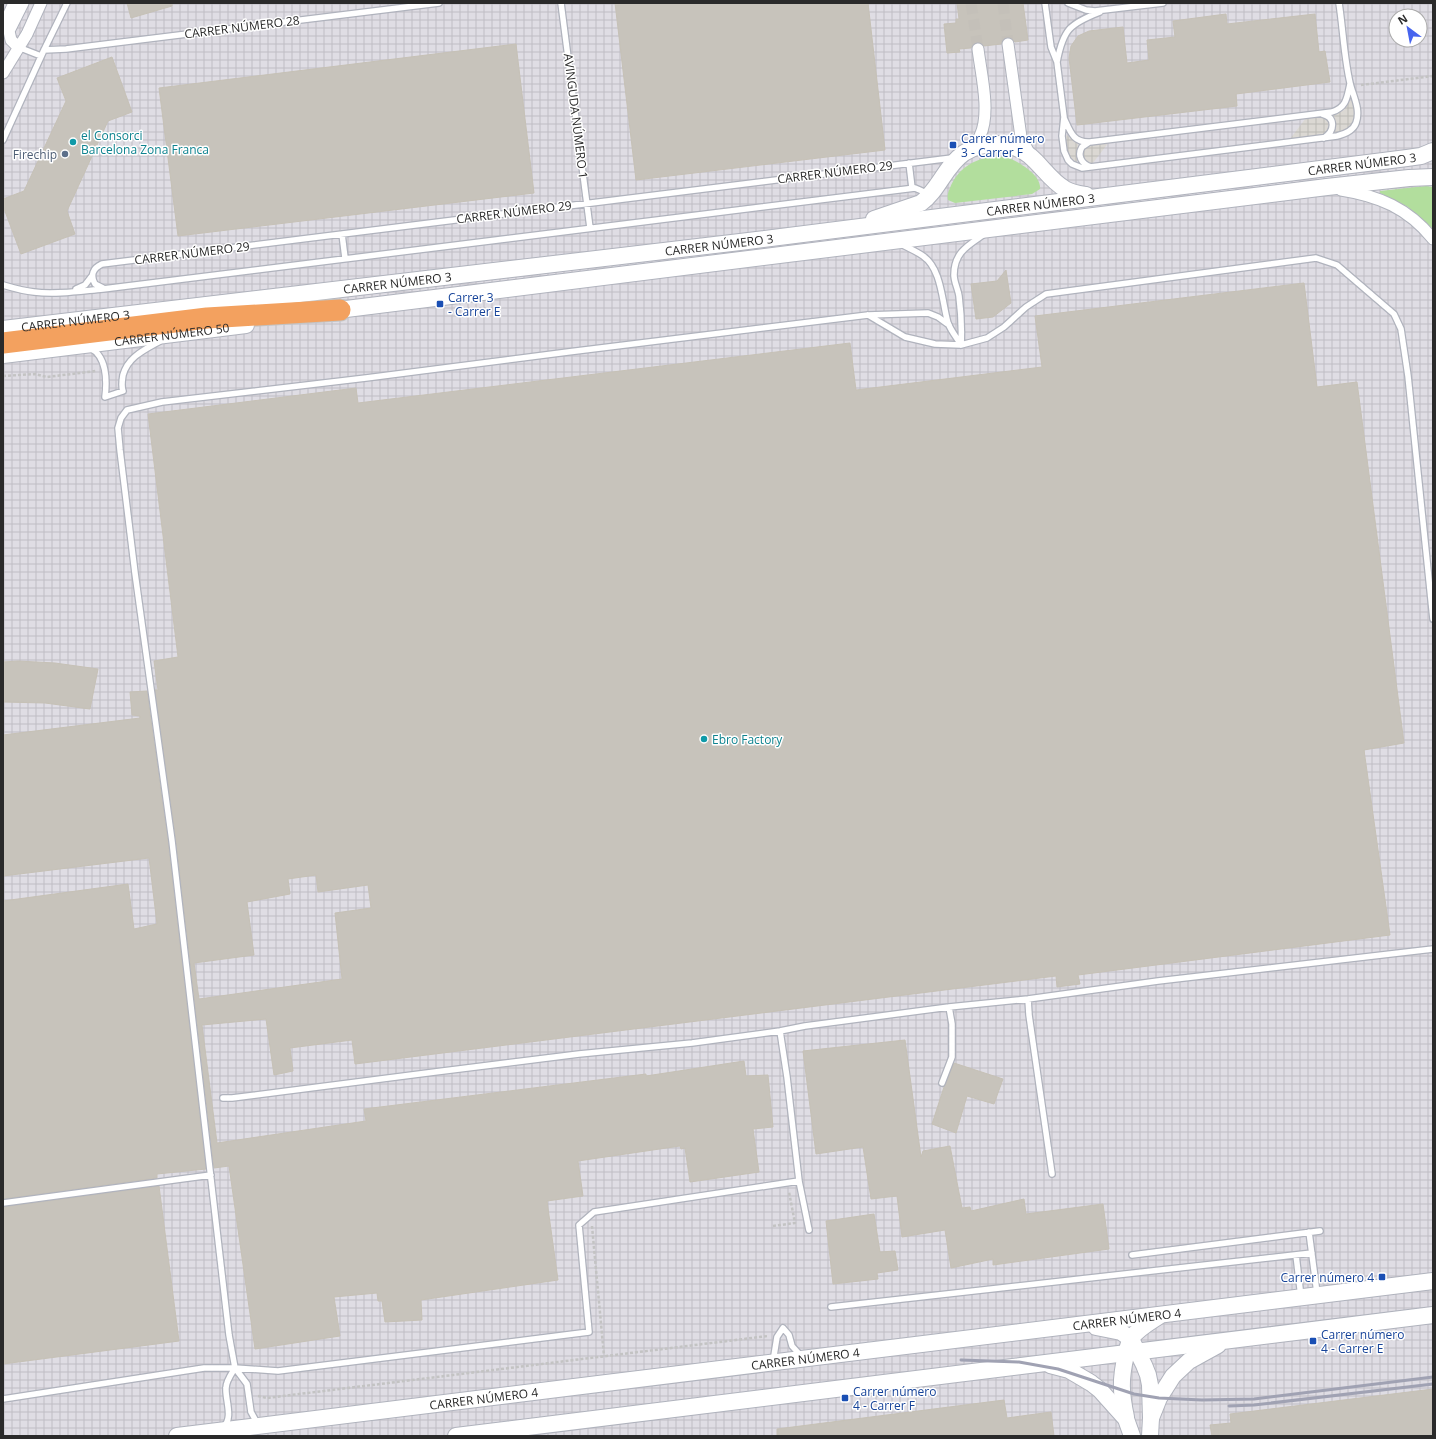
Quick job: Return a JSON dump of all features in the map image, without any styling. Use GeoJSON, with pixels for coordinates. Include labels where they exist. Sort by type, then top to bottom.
{"type":"FeatureCollection","features":[{"type":"Feature","properties":{"kind":"highway"},"geometry":{"type":"LineString","coordinates":[[3,343],[207,318],[340,310]]}},
{"type":"Feature","properties":{"kind":"street"},"geometry":{"type":"LineString","coordinates":[[3,27],[14,3]]}},
{"type":"Feature","properties":{"kind":"street"},"geometry":{"type":"LineString","coordinates":[[18,47],[11,40],[9,31],[22,3]]}},
{"type":"Feature","properties":{"kind":"street"},"geometry":{"type":"LineString","coordinates":[[3,73],[27,34],[42,3]]}},
{"type":"Feature","properties":{"kind":"street"},"geometry":{"type":"LineString","coordinates":[[1008,44],[1022,137],[1030,156]]}},
{"type":"Feature","properties":{"kind":"street"},"geometry":{"type":"LineString","coordinates":[[852,228],[921,203],[932,193],[947,171],[981,135],[986,109],[978,49]]}},
{"type":"Feature","properties":{"kind":"street"},"geometry":{"type":"LineString","coordinates":[[966,152],[985,144],[1017,147],[1030,156],[1065,189],[1077,194],[1095,197]]}},
{"type":"Feature","properties":{"kind":"street","name":"CARRER NÚMERO 3"},"geometry":{"type":"LineString","coordinates":[[3,329],[400,283],[852,228],[1407,158],[1421,156],[1433,151]]}},
{"type":"Feature","properties":{"kind":"street","name":"CARRER NÚMERO 3"},"geometry":{"type":"LineString","coordinates":[[340,310],[991,230],[1326,187],[1409,178],[1433,177]]}},
{"type":"Feature","properties":{"kind":"street"},"geometry":{"type":"LineString","coordinates":[[1326,187],[1363,193],[1396,207],[1423,227],[1433,239]]}},
{"type":"Feature","properties":{"kind":"street","name":"CARRER NÚMERO 50"},"geometry":{"type":"LineString","coordinates":[[3,355],[254,323],[340,310]]}},
{"type":"Feature","properties":{"kind":"street"},"geometry":{"type":"LineString","coordinates":[[3,317],[58,322]]}},
{"type":"Feature","properties":{"kind":"street","name":"CARRER NÚMERO 4"},"geometry":{"type":"LineString","coordinates":[[177,1436],[1433,1281]]}},
{"type":"Feature","properties":{"kind":"street"},"geometry":{"type":"LineString","coordinates":[[456,1436],[1043,1363],[1131,1348],[1226,1341],[1433,1314]]}},
{"type":"Feature","properties":{"kind":"street"},"geometry":{"type":"LineString","coordinates":[[1132,1436],[1126,1419],[1122,1398],[1121,1381],[1131,1348],[1139,1330],[1160,1315]]}},
{"type":"Feature","properties":{"kind":"street"},"geometry":{"type":"LineString","coordinates":[[1080,1324],[1121,1332],[1144,1365],[1150,1385],[1150,1436]]}},
{"type":"Feature","properties":{"kind":"street"},"geometry":{"type":"LineString","coordinates":[[1151,1418],[1159,1398],[1167,1385],[1181,1368],[1198,1355],[1226,1341]]}},
{"type":"Feature","properties":{"kind":"street"},"geometry":{"type":"LineString","coordinates":[[1043,1363],[1070,1370],[1091,1383],[1100,1390],[1126,1419]]}},
{"type":"Feature","properties":{"kind":"lane"},"geometry":{"type":"LineString","coordinates":[[3,140],[41,56],[68,3]]}},
{"type":"Feature","properties":{"kind":"lane","name":"CARRER NÚMERO 28"},"geometry":{"type":"LineString","coordinates":[[44,50],[66,49],[439,3]]}},
{"type":"Feature","properties":{"kind":"lane","name":"AVINGUDA NÚMERO 1"},"geometry":{"type":"LineString","coordinates":[[561,3],[590,228]]}},
{"type":"Feature","properties":{"kind":"lane"},"geometry":{"type":"LineString","coordinates":[[1045,3],[1051,47],[1057,62],[1064,117],[1062,136],[1064,151],[1068,160],[1077,167],[1082,168],[1324,138],[1350,131],[1358,118],[1356,101],[1350,84],[1339,3]]}},
{"type":"Feature","properties":{"kind":"lane"},"geometry":{"type":"LineString","coordinates":[[1068,3],[1086,10],[1106,10],[1163,3]]}},
{"type":"Feature","properties":{"kind":"lane"},"geometry":{"type":"LineString","coordinates":[[1057,62],[1062,41],[1072,27],[1083,19],[1106,10]]}},
{"type":"Feature","properties":{"kind":"lane"},"geometry":{"type":"LineString","coordinates":[[18,47],[41,56]]}},
{"type":"Feature","properties":{"kind":"lane"},"geometry":{"type":"LineString","coordinates":[[1064,117],[1072,135],[1075,138],[1084,142],[1090,142],[1332,112],[1344,106],[1347,101],[1350,84]]}},
{"type":"Feature","properties":{"kind":"lane"},"geometry":{"type":"LineString","coordinates":[[1321,113],[1329,117],[1333,125],[1331,132],[1324,138]]}},
{"type":"Feature","properties":{"kind":"lane"},"geometry":{"type":"LineString","coordinates":[[1090,142],[1082,147],[1080,154],[1083,163],[1092,167]]}},
{"type":"Feature","properties":{"kind":"lane","name":"CARRER NÚMERO 29"},"geometry":{"type":"LineString","coordinates":[[67,292],[81,288],[85,285],[92,276],[95,268],[102,264],[909,163],[966,152]]}},
{"type":"Feature","properties":{"kind":"lane"},"geometry":{"type":"LineString","coordinates":[[909,163],[912,188],[918,188],[923,193],[924,198],[921,203]]}},
{"type":"Feature","properties":{"kind":"lane","name":"CARRER NÚMERO 29"},"geometry":{"type":"LineString","coordinates":[[3,284],[16,289],[34,292],[67,292],[912,188]]}},
{"type":"Feature","properties":{"kind":"lane"},"geometry":{"type":"LineString","coordinates":[[961,345],[962,325],[959,293],[954,275],[957,258],[964,248],[991,230]]}},
{"type":"Feature","properties":{"kind":"lane"},"geometry":{"type":"LineString","coordinates":[[342,234],[345,258]]}},
{"type":"Feature","properties":{"kind":"lane"},"geometry":{"type":"LineString","coordinates":[[895,241],[924,256],[931,265],[941,285],[949,326]]}},
{"type":"Feature","properties":{"kind":"lane"},"geometry":{"type":"LineString","coordinates":[[868,315],[905,338],[935,344],[961,345],[987,338],[1004,327],[1026,307],[1046,294],[1316,258],[1337,265],[1394,314],[1401,329],[1408,376],[1418,486],[1433,619]]}},
{"type":"Feature","properties":{"kind":"lane"},"geometry":{"type":"LineString","coordinates":[[92,276],[95,284],[99,288],[103,288]]}},
{"type":"Feature","properties":{"kind":"lane"},"geometry":{"type":"LineString","coordinates":[[264,1425],[256,1421],[251,1412],[247,1384],[235,1368],[229,1335],[172,840],[135,573],[120,450],[118,428],[121,418],[127,410],[162,402],[868,315],[928,313],[938,317],[949,326],[961,345]]}},
{"type":"Feature","properties":{"kind":"lane"},"geometry":{"type":"LineString","coordinates":[[82,344],[93,349],[98,354],[102,362],[105,376],[106,397],[123,391],[122,380],[125,369],[131,360],[141,352],[174,333]]}},
{"type":"Feature","properties":{"kind":"lane"},"geometry":{"type":"LineString","coordinates":[[223,1098],[579,1054],[692,1043],[780,1031],[805,1026],[1028,999],[1158,981],[1433,949]]}},
{"type":"Feature","properties":{"kind":"lane"},"geometry":{"type":"LineString","coordinates":[[1028,999],[1052,1174]]}},
{"type":"Feature","properties":{"kind":"lane"},"geometry":{"type":"LineString","coordinates":[[942,1083],[952,1057],[952,1024],[949,1008]]}},
{"type":"Feature","properties":{"kind":"lane"},"geometry":{"type":"LineString","coordinates":[[780,1031],[799,1181],[809,1230]]}},
{"type":"Feature","properties":{"kind":"lane"},"geometry":{"type":"LineString","coordinates":[[3,1203],[211,1175]]}},
{"type":"Feature","properties":{"kind":"lane"},"geometry":{"type":"LineString","coordinates":[[3,1399],[204,1368],[235,1368],[278,1371],[589,1332],[579,1225],[594,1212],[799,1181]]}},
{"type":"Feature","properties":{"kind":"lane"},"geometry":{"type":"LineString","coordinates":[[1132,1255],[1320,1231]]}},
{"type":"Feature","properties":{"kind":"lane"},"geometry":{"type":"LineString","coordinates":[[1309,1232],[1317,1295]]}},
{"type":"Feature","properties":{"kind":"lane"},"geometry":{"type":"LineString","coordinates":[[831,1307],[1312,1253]]}},
{"type":"Feature","properties":{"kind":"lane"},"geometry":{"type":"LineString","coordinates":[[1296,1255],[1301,1297]]}},
{"type":"Feature","properties":{"kind":"lane"},"geometry":{"type":"LineString","coordinates":[[773,1362],[779,1334],[783,1328],[789,1335],[792,1346],[804,1358]]}},
{"type":"Feature","properties":{"kind":"lane"},"geometry":{"type":"LineString","coordinates":[[217,1431],[225,1425],[229,1416],[226,1386],[235,1368]]}},
{"type":"Feature","properties":{"kind":"path"},"geometry":{"type":"LineString","coordinates":[[1361,85],[1433,76]]}},
{"type":"Feature","properties":{"kind":"path"},"geometry":{"type":"LineString","coordinates":[[3,376],[35,374],[47,377],[98,370]]}},
{"type":"Feature","properties":{"kind":"path"},"geometry":{"type":"LineString","coordinates":[[772,1226],[795,1223],[789,1192]]}},
{"type":"Feature","properties":{"kind":"path"},"geometry":{"type":"LineString","coordinates":[[591,1220],[604,1356]]}},
{"type":"Feature","properties":{"kind":"path"},"geometry":{"type":"LineString","coordinates":[[258,1397],[267,1398],[779,1334]]}},
{"type":"Feature","properties":{"kind":"shaded area"},"geometry":{"type":"Polygon","coordinates":[[[3,3],[1433,3],[1433,1436],[3,1436],[3,3]]]}},
{"type":"Feature","properties":{"kind":"shaded area"},"geometry":{"type":"Polygon","coordinates":[[[1352,100],[1353,102],[1355,112],[1354,121],[1345,131],[1336,133],[1336,122],[1332,116],[1344,110],[1352,100]]]}},
{"type":"Feature","properties":{"kind":"shaded area"},"geometry":{"type":"Polygon","coordinates":[[[1322,116],[1327,119],[1330,124],[1329,130],[1325,134],[1290,139],[1306,118],[1322,116]]]}},
{"type":"Feature","properties":{"kind":"shaded area"},"geometry":{"type":"Polygon","coordinates":[[[1067,135],[1079,145],[1077,151],[1077,162],[1070,158],[1067,152],[1065,137],[1067,135]]]}},
{"type":"Feature","properties":{"kind":"shaded area"},"geometry":{"type":"Polygon","coordinates":[[[1109,142],[1093,163],[1085,160],[1083,152],[1086,147],[1091,144],[1109,142]]]}},
{"type":"Feature","properties":{"kind":"green space"},"geometry":{"type":"Polygon","coordinates":[[[989,157],[1006,157],[1024,166],[1038,179],[1040,189],[1032,194],[955,203],[948,200],[949,190],[961,171],[976,161],[989,157]]]}},
{"type":"Feature","properties":{"kind":"green space"},"geometry":{"type":"Polygon","coordinates":[[[1426,186],[1433,187],[1433,229],[1408,207],[1380,193],[1380,191],[1426,186]]]}},
{"type":"Feature","properties":{"kind":"building"},"geometry":{"type":"Polygon","coordinates":[[[127,3],[172,3],[172,6],[131,18],[127,3]]]}},
{"type":"Feature","properties":{"kind":"building"},"geometry":{"type":"Polygon","coordinates":[[[615,3],[868,3],[885,150],[636,180],[615,3]]]}},
{"type":"Feature","properties":{"kind":"building"},"geometry":{"type":"Polygon","coordinates":[[[957,3],[1023,3],[1028,40],[1015,42],[1011,38],[1007,37],[1003,39],[1001,44],[984,46],[977,42],[973,44],[971,48],[959,49],[960,52],[947,53],[944,24],[956,23],[956,19],[959,19],[957,3]]]}},
{"type":"Feature","properties":{"kind":"building"},"geometry":{"type":"Polygon","coordinates":[[[1226,14],[1227,24],[1315,14],[1319,52],[1325,51],[1330,82],[1236,94],[1237,106],[1077,125],[1069,58],[1071,46],[1078,36],[1089,31],[1123,27],[1127,63],[1149,60],[1147,40],[1175,37],[1173,21],[1226,14]]]}},
{"type":"Feature","properties":{"kind":"building"},"geometry":{"type":"Polygon","coordinates":[[[516,44],[534,193],[178,236],[159,88],[516,44]]]}},
{"type":"Feature","properties":{"kind":"building","name":"el Consorci Barcelona Zona Franca"},"geometry":{"type":"Polygon","coordinates":[[[112,57],[132,112],[108,121],[67,211],[75,234],[21,254],[3,206],[3,199],[24,191],[66,101],[57,78],[112,57]]]}},
{"type":"Feature","properties":{"kind":"building"},"geometry":{"type":"Polygon","coordinates":[[[1006,270],[1011,303],[993,317],[976,319],[971,284],[997,281],[1006,270]]]}},
{"type":"Feature","properties":{"kind":"building","name":"Ebro Factory"},"geometry":{"type":"Polygon","coordinates":[[[1304,283],[1317,387],[1357,382],[1404,743],[1364,750],[1390,935],[1078,975],[1080,984],[1057,987],[1056,976],[355,1064],[352,1040],[290,1048],[293,1071],[274,1075],[266,1019],[202,1025],[217,1143],[366,1121],[364,1109],[646,1074],[646,1076],[744,1061],[746,1076],[768,1075],[773,1127],[753,1129],[759,1172],[690,1182],[685,1148],[681,1149],[680,1146],[578,1161],[583,1196],[547,1201],[558,1280],[421,1300],[422,1320],[385,1322],[382,1301],[378,1301],[377,1293],[334,1297],[340,1336],[255,1349],[229,1166],[214,1168],[176,840],[155,690],[158,690],[154,661],[178,657],[148,414],[356,388],[358,403],[850,343],[856,390],[1042,367],[1035,316],[1304,283]],[[316,875],[288,879],[290,894],[247,902],[254,955],[194,963],[199,999],[342,979],[335,913],[371,908],[368,885],[318,892],[316,875]]]}},
{"type":"Feature","properties":{"kind":"building"},"geometry":{"type":"Polygon","coordinates":[[[18,661],[55,663],[98,669],[90,709],[45,703],[3,702],[3,662],[18,661]]]}},
{"type":"Feature","properties":{"kind":"building"},"geometry":{"type":"Polygon","coordinates":[[[147,691],[168,842],[206,1169],[157,1174],[157,1178],[3,1199],[3,901],[128,884],[134,929],[157,924],[149,858],[3,876],[3,735],[140,718],[140,716],[132,715],[130,692],[147,691]]]}},
{"type":"Feature","properties":{"kind":"building"},"geometry":{"type":"Polygon","coordinates":[[[905,1040],[921,1157],[923,1151],[950,1146],[962,1208],[970,1207],[971,1211],[1024,1199],[1026,1214],[1103,1204],[1109,1249],[993,1265],[993,1259],[951,1268],[945,1230],[902,1237],[897,1196],[871,1199],[863,1147],[816,1154],[803,1051],[905,1040]]]}},
{"type":"Feature","properties":{"kind":"building"},"geometry":{"type":"Polygon","coordinates":[[[954,1063],[1003,1079],[994,1104],[967,1096],[956,1133],[932,1124],[944,1087],[954,1063]]]}},
{"type":"Feature","properties":{"kind":"building"},"geometry":{"type":"Polygon","coordinates":[[[159,1186],[179,1341],[3,1364],[3,1207],[159,1186]]]}},
{"type":"Feature","properties":{"kind":"building"},"geometry":{"type":"Polygon","coordinates":[[[874,1214],[880,1252],[895,1251],[898,1270],[877,1273],[878,1279],[833,1284],[826,1221],[874,1214]]]}},
{"type":"Feature","properties":{"kind":"building"},"geometry":{"type":"Polygon","coordinates":[[[1433,1389],[1433,1436],[1212,1436],[1210,1425],[1231,1423],[1230,1414],[1433,1389]]]}},
{"type":"Feature","properties":{"kind":"building"},"geometry":{"type":"Polygon","coordinates":[[[1004,1400],[1007,1418],[1051,1412],[1054,1436],[777,1436],[777,1429],[1004,1400]]]}},
{"type":"Feature","properties":{"kind":"tunnel"},"geometry":{"type":"LineString","coordinates":[[971,3],[978,49]]}},
{"type":"Feature","properties":{"kind":"tunnel"},"geometry":{"type":"LineString","coordinates":[[1003,3],[1008,44]]}},
{"type":"Feature","properties":{"kind":"railway"},"geometry":{"type":"LineString","coordinates":[[961,1360],[1019,1362],[1058,1369],[1134,1394],[1159,1398],[1202,1400],[1254,1399],[1433,1377]]}},
{"type":"Feature","properties":{"kind":"railway"},"geometry":{"type":"LineString","coordinates":[[1229,1406],[1254,1405],[1433,1384]]}},
{"type":"Feature","properties":{"kind":"place","name":"el Consorci Barcelona Zona Franca"},"geometry":{"type":"Point","coordinates":[73,142]}},
{"type":"Feature","properties":{"kind":"place","name":"Carrer número 3 - Carrer F"},"geometry":{"type":"Point","coordinates":[953,145]}},
{"type":"Feature","properties":{"kind":"place","name":"Firechip"},"geometry":{"type":"Point","coordinates":[65,154]}},
{"type":"Feature","properties":{"kind":"place","name":"Carrer 3 - Carrer E"},"geometry":{"type":"Point","coordinates":[440,304]}},
{"type":"Feature","properties":{"kind":"place","name":"Ebro Factory"},"geometry":{"type":"Point","coordinates":[704,739]}},
{"type":"Feature","properties":{"kind":"place","name":"Carrer número 4"},"geometry":{"type":"Point","coordinates":[1382,1277]}},
{"type":"Feature","properties":{"kind":"place","name":"Carrer número 4 - Carrer E"},"geometry":{"type":"Point","coordinates":[1313,1341]}},
{"type":"Feature","properties":{"kind":"place","name":"Carrer número 4 - Carrer F"},"geometry":{"type":"Point","coordinates":[845,1398]}}]}
